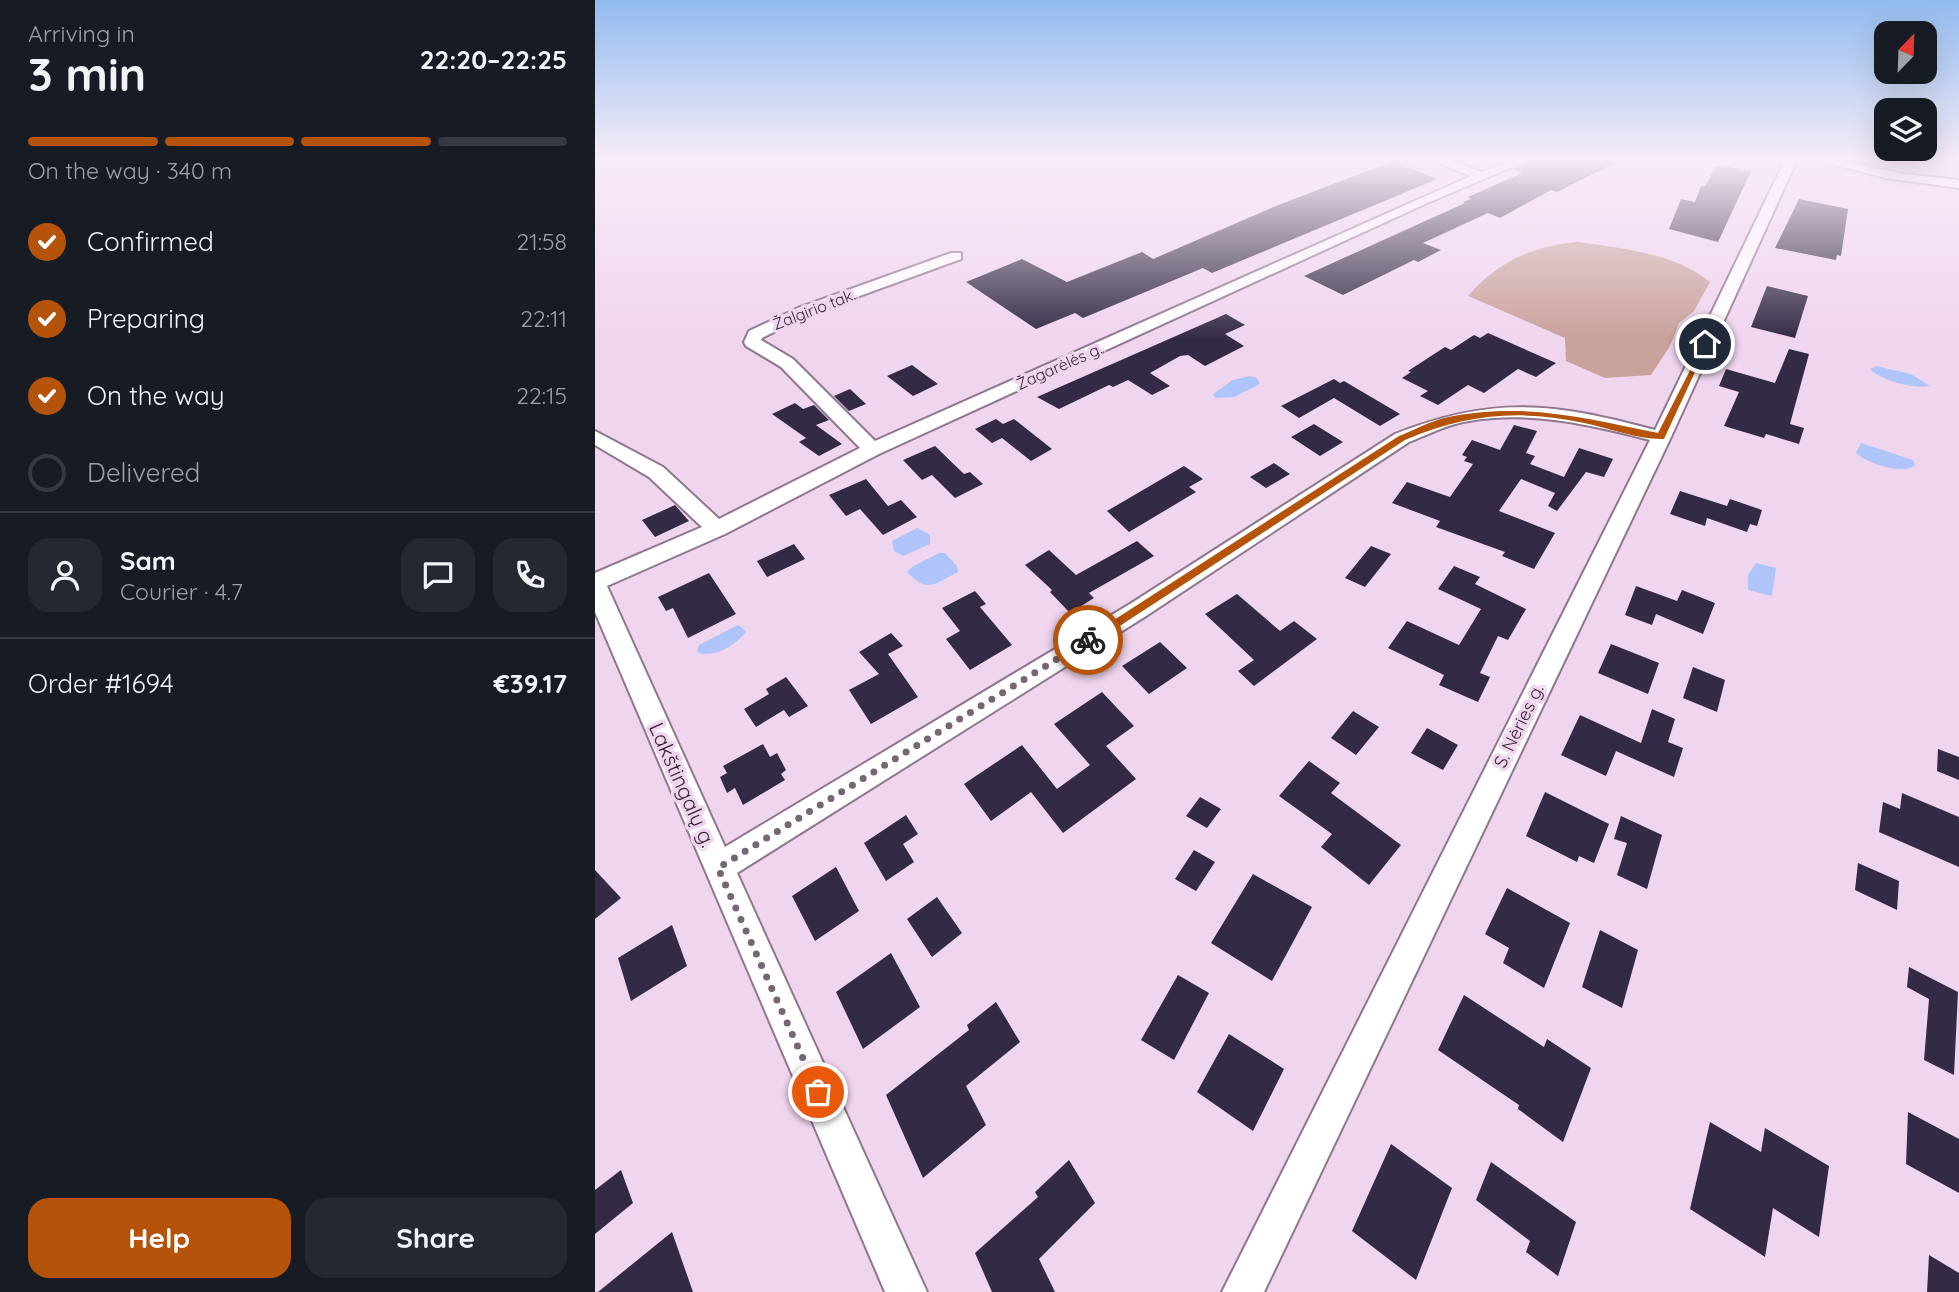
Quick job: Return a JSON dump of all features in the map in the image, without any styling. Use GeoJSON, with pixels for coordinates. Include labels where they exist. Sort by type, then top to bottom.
{"type":"FeatureCollection","features":[{"type":"Feature","properties":{"kind":"street","name":"Žagarėlės g."},"geometry":{"type":"LineString","coordinates":[[595,584],[717,529],[872,450],[1383,218]]}},
{"type":"Feature","properties":{"kind":"street","name":"S. Nėries g."},"geometry":{"type":"LineString","coordinates":[[1243,1292],[1661,437],[1764,218]]}},
{"type":"Feature","properties":{"kind":"street","name":"Žalgirio tak."},"geometry":{"type":"LineString","coordinates":[[872,450],[787,363],[752,342],[755,335],[804,311],[956,256]]}},
{"type":"Feature","properties":{"kind":"street"},"geometry":{"type":"LineString","coordinates":[[718,868],[1138,610],[1402,438],[1444,421],[1497,413],[1553,414],[1661,437]]}},
{"type":"Feature","properties":{"kind":"street"},"geometry":{"type":"LineString","coordinates":[[595,437],[656,472],[717,529]]}},
{"type":"Feature","properties":{"kind":"street","name":"Lakštingalų g."},"geometry":{"type":"LineString","coordinates":[[595,584],[906,1292]]}},
{"type":"Feature","properties":{"kind":"shaded area"},"geometry":{"type":"Polygon","coordinates":[[[1577,242],[1664,258],[1681,264],[1710,282],[1694,311],[1679,323],[1670,346],[1651,375],[1605,378],[1566,361],[1565,338],[1468,296],[1491,274],[1517,258],[1545,247],[1577,242]]]}},
{"type":"Feature","properties":{"kind":"water"},"geometry":{"type":"Polygon","coordinates":[[[1876,366],[1911,374],[1930,386],[1898,383],[1870,369],[1876,366]]]}},
{"type":"Feature","properties":{"kind":"water"},"geometry":{"type":"Polygon","coordinates":[[[1249,376],[1257,378],[1260,384],[1234,397],[1215,398],[1213,394],[1233,380],[1249,376]]]}},
{"type":"Feature","properties":{"kind":"water"},"geometry":{"type":"Polygon","coordinates":[[[1861,443],[1913,460],[1915,465],[1894,469],[1876,464],[1856,453],[1861,443]]]}},
{"type":"Feature","properties":{"kind":"water"},"geometry":{"type":"Polygon","coordinates":[[[917,528],[930,535],[930,544],[903,556],[894,551],[892,541],[917,528]]]}},
{"type":"Feature","properties":{"kind":"water"},"geometry":{"type":"Polygon","coordinates":[[[939,553],[945,553],[957,566],[958,572],[937,583],[926,585],[907,572],[912,567],[939,553]]]}},
{"type":"Feature","properties":{"kind":"water"},"geometry":{"type":"Polygon","coordinates":[[[1756,563],[1776,568],[1772,596],[1748,590],[1748,575],[1756,563]]]}},
{"type":"Feature","properties":{"kind":"water"},"geometry":{"type":"Polygon","coordinates":[[[738,625],[746,631],[731,646],[710,654],[697,652],[699,645],[738,625]]]}},
{"type":"Feature","properties":{"kind":"building"},"geometry":{"type":"Polygon","coordinates":[[[1247,218],[1343,218],[1212,273],[1203,268],[1083,318],[1075,313],[1036,329],[966,282],[1022,259],[1067,282],[1142,252],[1153,259],[1247,218]]]}},
{"type":"Feature","properties":{"kind":"building"},"geometry":{"type":"Polygon","coordinates":[[[1431,218],[1477,218],[1423,243],[1441,250],[1418,262],[1414,260],[1343,295],[1304,276],[1431,218]]]}},
{"type":"Feature","properties":{"kind":"building"},"geometry":{"type":"Polygon","coordinates":[[[1673,218],[1729,218],[1718,242],[1669,229],[1673,218]]]}},
{"type":"Feature","properties":{"kind":"building"},"geometry":{"type":"Polygon","coordinates":[[[1790,218],[1847,218],[1841,256],[1837,255],[1836,260],[1775,248],[1790,218]]]}},
{"type":"Feature","properties":{"kind":"building"},"geometry":{"type":"Polygon","coordinates":[[[1767,286],[1808,296],[1795,338],[1751,327],[1767,286]]]}},
{"type":"Feature","properties":{"kind":"building"},"geometry":{"type":"Polygon","coordinates":[[[1226,314],[1245,325],[1225,334],[1244,346],[1205,366],[1188,355],[1180,356],[1150,373],[1170,386],[1152,395],[1128,380],[1113,387],[1109,385],[1059,409],[1037,397],[1226,314]]]}},
{"type":"Feature","properties":{"kind":"building"},"geometry":{"type":"Polygon","coordinates":[[[1488,333],[1556,363],[1536,377],[1518,369],[1484,393],[1468,385],[1438,405],[1420,396],[1428,391],[1402,378],[1411,372],[1408,371],[1445,347],[1451,350],[1474,335],[1480,338],[1488,333]]]}},
{"type":"Feature","properties":{"kind":"building"},"geometry":{"type":"Polygon","coordinates":[[[1789,349],[1809,354],[1790,424],[1804,428],[1799,444],[1766,434],[1764,438],[1724,426],[1739,392],[1719,386],[1726,369],[1775,383],[1789,349]]]}},
{"type":"Feature","properties":{"kind":"building"},"geometry":{"type":"Polygon","coordinates":[[[912,365],[938,384],[913,396],[887,376],[912,365]]]}},
{"type":"Feature","properties":{"kind":"building"},"geometry":{"type":"Polygon","coordinates":[[[1334,379],[1340,383],[1344,381],[1400,414],[1380,426],[1334,398],[1299,418],[1281,406],[1334,379]]]}},
{"type":"Feature","properties":{"kind":"building"},"geometry":{"type":"Polygon","coordinates":[[[850,389],[866,404],[849,411],[834,396],[850,389]]]}},
{"type":"Feature","properties":{"kind":"building"},"geometry":{"type":"Polygon","coordinates":[[[795,403],[803,409],[814,405],[829,420],[816,425],[842,444],[819,456],[799,442],[806,438],[772,414],[795,403]]]}},
{"type":"Feature","properties":{"kind":"building"},"geometry":{"type":"Polygon","coordinates":[[[996,419],[1003,424],[1014,419],[1052,449],[1031,461],[1002,438],[992,443],[975,429],[996,419]]]}},
{"type":"Feature","properties":{"kind":"building"},"geometry":{"type":"Polygon","coordinates":[[[1314,424],[1343,442],[1320,456],[1291,437],[1314,424]]]}},
{"type":"Feature","properties":{"kind":"building"},"geometry":{"type":"Polygon","coordinates":[[[1514,425],[1537,431],[1526,453],[1535,456],[1530,464],[1564,477],[1579,448],[1613,459],[1604,477],[1586,472],[1557,511],[1548,506],[1555,493],[1521,479],[1499,511],[1555,533],[1534,569],[1502,556],[1505,552],[1436,527],[1440,521],[1392,503],[1407,482],[1450,497],[1473,464],[1464,461],[1467,457],[1462,455],[1472,440],[1500,450],[1514,425]]]}},
{"type":"Feature","properties":{"kind":"building"},"geometry":{"type":"Polygon","coordinates":[[[935,446],[964,474],[970,472],[983,484],[955,498],[932,475],[922,480],[903,460],[935,446]]]}},
{"type":"Feature","properties":{"kind":"building"},"geometry":{"type":"Polygon","coordinates":[[[1274,463],[1290,474],[1266,488],[1250,477],[1274,463]]]}},
{"type":"Feature","properties":{"kind":"building"},"geometry":{"type":"Polygon","coordinates":[[[1184,466],[1203,479],[1189,487],[1196,492],[1129,532],[1107,511],[1184,466]]]}},
{"type":"Feature","properties":{"kind":"building"},"geometry":{"type":"Polygon","coordinates":[[[866,479],[888,506],[901,500],[917,517],[883,535],[860,509],[846,516],[829,495],[866,479]]]}},
{"type":"Feature","properties":{"kind":"building"},"geometry":{"type":"Polygon","coordinates":[[[1680,491],[1727,506],[1730,499],[1762,510],[1757,526],[1750,524],[1747,532],[1707,518],[1705,526],[1670,514],[1680,491]]]}},
{"type":"Feature","properties":{"kind":"building"},"geometry":{"type":"Polygon","coordinates":[[[675,505],[689,521],[655,537],[642,520],[675,505]]]}},
{"type":"Feature","properties":{"kind":"building"},"geometry":{"type":"Polygon","coordinates":[[[1137,541],[1154,556],[1089,593],[1094,598],[1070,613],[1050,592],[1052,590],[1025,565],[1049,550],[1076,575],[1137,541]]]}},
{"type":"Feature","properties":{"kind":"building"},"geometry":{"type":"Polygon","coordinates":[[[794,544],[805,559],[767,577],[757,561],[794,544]]]}},
{"type":"Feature","properties":{"kind":"building"},"geometry":{"type":"Polygon","coordinates":[[[1371,546],[1391,554],[1365,587],[1345,578],[1371,546]]]}},
{"type":"Feature","properties":{"kind":"building"},"geometry":{"type":"Polygon","coordinates":[[[1454,566],[1480,577],[1475,584],[1526,609],[1508,640],[1498,636],[1480,673],[1490,677],[1478,702],[1439,685],[1444,675],[1388,648],[1407,621],[1459,645],[1481,609],[1438,589],[1454,566]]]}},
{"type":"Feature","properties":{"kind":"building"},"geometry":{"type":"Polygon","coordinates":[[[709,573],[736,614],[688,638],[673,608],[666,611],[658,597],[709,573]]]}},
{"type":"Feature","properties":{"kind":"building"},"geometry":{"type":"Polygon","coordinates":[[[1636,586],[1677,601],[1682,590],[1715,603],[1703,634],[1656,614],[1652,625],[1625,615],[1636,586]]]}},
{"type":"Feature","properties":{"kind":"building"},"geometry":{"type":"Polygon","coordinates":[[[975,591],[986,604],[980,607],[1012,645],[970,670],[946,639],[960,631],[942,608],[975,591]]]}},
{"type":"Feature","properties":{"kind":"building"},"geometry":{"type":"Polygon","coordinates":[[[1237,594],[1280,631],[1294,621],[1317,639],[1254,686],[1238,671],[1254,660],[1205,614],[1237,594]]]}},
{"type":"Feature","properties":{"kind":"building"},"geometry":{"type":"Polygon","coordinates":[[[891,633],[903,646],[888,654],[918,697],[871,724],[849,690],[879,674],[859,652],[891,633]]]}},
{"type":"Feature","properties":{"kind":"building"},"geometry":{"type":"Polygon","coordinates":[[[1160,642],[1187,668],[1149,694],[1122,666],[1160,642]]]}},
{"type":"Feature","properties":{"kind":"building"},"geometry":{"type":"Polygon","coordinates":[[[1611,644],[1659,663],[1648,694],[1598,673],[1611,644]]]}},
{"type":"Feature","properties":{"kind":"building"},"geometry":{"type":"Polygon","coordinates":[[[1693,667],[1725,680],[1717,712],[1683,698],[1693,667]]]}},
{"type":"Feature","properties":{"kind":"building"},"geometry":{"type":"Polygon","coordinates":[[[786,677],[808,706],[789,717],[784,710],[756,727],[744,709],[769,694],[766,689],[786,677]]]}},
{"type":"Feature","properties":{"kind":"building"},"geometry":{"type":"Polygon","coordinates":[[[1102,692],[1134,726],[1106,746],[1136,779],[1063,833],[1031,792],[991,821],[964,784],[1022,745],[1057,789],[1090,765],[1054,724],[1102,692]]]}},
{"type":"Feature","properties":{"kind":"building"},"geometry":{"type":"Polygon","coordinates":[[[1652,709],[1675,719],[1668,742],[1683,748],[1674,777],[1616,751],[1606,776],[1561,755],[1580,715],[1641,743],[1652,709]]]}},
{"type":"Feature","properties":{"kind":"building"},"geometry":{"type":"Polygon","coordinates":[[[1353,711],[1379,727],[1356,755],[1331,738],[1353,711]]]}},
{"type":"Feature","properties":{"kind":"building"},"geometry":{"type":"Polygon","coordinates":[[[1427,728],[1458,745],[1443,770],[1411,753],[1427,728]]]}},
{"type":"Feature","properties":{"kind":"building"},"geometry":{"type":"Polygon","coordinates":[[[763,744],[770,757],[777,753],[786,770],[781,774],[785,780],[743,805],[735,788],[727,793],[720,777],[727,773],[723,766],[763,744]]]}},
{"type":"Feature","properties":{"kind":"building"},"geometry":{"type":"Polygon","coordinates":[[[1938,749],[1959,757],[1959,780],[1937,771],[1938,749]]]}},
{"type":"Feature","properties":{"kind":"building"},"geometry":{"type":"Polygon","coordinates":[[[1309,761],[1340,783],[1331,793],[1401,845],[1369,885],[1321,847],[1332,834],[1279,796],[1309,761]]]}},
{"type":"Feature","properties":{"kind":"building"},"geometry":{"type":"Polygon","coordinates":[[[1545,792],[1609,824],[1594,863],[1579,856],[1577,862],[1526,836],[1545,792]]]}},
{"type":"Feature","properties":{"kind":"building"},"geometry":{"type":"Polygon","coordinates":[[[1902,793],[1959,817],[1959,867],[1879,832],[1883,802],[1900,809],[1902,793]]]}},
{"type":"Feature","properties":{"kind":"building"},"geometry":{"type":"Polygon","coordinates":[[[1200,797],[1221,809],[1207,828],[1186,816],[1200,797]]]}},
{"type":"Feature","properties":{"kind":"building"},"geometry":{"type":"Polygon","coordinates":[[[906,815],[918,834],[903,844],[914,862],[886,881],[864,843],[906,815]]]}},
{"type":"Feature","properties":{"kind":"building"},"geometry":{"type":"Polygon","coordinates":[[[1621,816],[1662,835],[1647,889],[1617,875],[1627,843],[1614,839],[1621,816]]]}},
{"type":"Feature","properties":{"kind":"building"},"geometry":{"type":"Polygon","coordinates":[[[1194,850],[1215,862],[1196,891],[1175,879],[1194,850]]]}},
{"type":"Feature","properties":{"kind":"building"},"geometry":{"type":"Polygon","coordinates":[[[1858,863],[1899,881],[1897,910],[1855,890],[1858,863]]]}},
{"type":"Feature","properties":{"kind":"building"},"geometry":{"type":"Polygon","coordinates":[[[836,867],[859,911],[815,941],[792,896],[836,867]]]}},
{"type":"Feature","properties":{"kind":"building"},"geometry":{"type":"Polygon","coordinates":[[[595,870],[621,898],[595,919],[595,870]]]}},
{"type":"Feature","properties":{"kind":"building"},"geometry":{"type":"Polygon","coordinates":[[[1253,874],[1312,907],[1272,981],[1211,943],[1253,874]]]}},
{"type":"Feature","properties":{"kind":"building"},"geometry":{"type":"Polygon","coordinates":[[[1507,888],[1570,923],[1544,988],[1503,963],[1509,948],[1485,934],[1507,888]]]}},
{"type":"Feature","properties":{"kind":"building"},"geometry":{"type":"Polygon","coordinates":[[[937,897],[962,933],[932,957],[907,919],[937,897]]]}},
{"type":"Feature","properties":{"kind":"building"},"geometry":{"type":"Polygon","coordinates":[[[672,925],[687,966],[631,1001],[618,958],[672,925]]]}},
{"type":"Feature","properties":{"kind":"building"},"geometry":{"type":"Polygon","coordinates":[[[1600,930],[1638,950],[1622,1008],[1582,987],[1600,930]]]}},
{"type":"Feature","properties":{"kind":"building"},"geometry":{"type":"Polygon","coordinates":[[[891,953],[920,1007],[863,1049],[836,992],[891,953]]]}},
{"type":"Feature","properties":{"kind":"building"},"geometry":{"type":"Polygon","coordinates":[[[1909,967],[1958,992],[1954,1075],[1924,1060],[1929,999],[1907,987],[1909,967]]]}},
{"type":"Feature","properties":{"kind":"building"},"geometry":{"type":"Polygon","coordinates":[[[1178,975],[1209,993],[1174,1060],[1141,1040],[1178,975]]]}},
{"type":"Feature","properties":{"kind":"building"},"geometry":{"type":"Polygon","coordinates":[[[1464,995],[1544,1047],[1547,1039],[1591,1068],[1563,1142],[1518,1109],[1519,1105],[1438,1050],[1464,995]]]}},
{"type":"Feature","properties":{"kind":"building"},"geometry":{"type":"Polygon","coordinates":[[[996,1002],[1020,1042],[966,1086],[986,1125],[923,1178],[886,1095],[969,1030],[967,1025],[996,1002]]]}},
{"type":"Feature","properties":{"kind":"building"},"geometry":{"type":"Polygon","coordinates":[[[1229,1034],[1284,1069],[1253,1131],[1197,1092],[1229,1034]]]}},
{"type":"Feature","properties":{"kind":"building"},"geometry":{"type":"Polygon","coordinates":[[[1908,1112],[1959,1139],[1959,1193],[1906,1164],[1908,1112]]]}},
{"type":"Feature","properties":{"kind":"building"},"geometry":{"type":"Polygon","coordinates":[[[1710,1122],[1761,1152],[1765,1128],[1829,1166],[1819,1237],[1773,1208],[1765,1257],[1690,1209],[1710,1122]]]}},
{"type":"Feature","properties":{"kind":"building"},"geometry":{"type":"Polygon","coordinates":[[[1391,1144],[1452,1188],[1416,1280],[1352,1231],[1391,1144]]]}},
{"type":"Feature","properties":{"kind":"building"},"geometry":{"type":"Polygon","coordinates":[[[1069,1160],[1095,1203],[1039,1259],[1055,1292],[992,1292],[975,1253],[1038,1197],[1035,1192],[1069,1160]]]}},
{"type":"Feature","properties":{"kind":"building"},"geometry":{"type":"Polygon","coordinates":[[[1491,1162],[1576,1222],[1558,1276],[1526,1252],[1530,1241],[1476,1200],[1491,1162]]]}},
{"type":"Feature","properties":{"kind":"building"},"geometry":{"type":"Polygon","coordinates":[[[621,1170],[633,1203],[595,1234],[595,1190],[621,1170]]]}},
{"type":"Feature","properties":{"kind":"building"},"geometry":{"type":"Polygon","coordinates":[[[672,1232],[693,1292],[598,1292],[672,1232]]]}},
{"type":"Feature","properties":{"kind":"building"},"geometry":{"type":"Polygon","coordinates":[[[1929,1255],[1959,1273],[1959,1292],[1927,1292],[1929,1255]]]}},
{"type":"Feature","properties":{"kind":"way so far"},"geometry":{"type":"LineString","coordinates":[[818,1092],[718,868],[1088,640]]}},
{"type":"Feature","properties":{"kind":"route"},"geometry":{"type":"LineString","coordinates":[[1088,640],[1402,438],[1444,421],[1497,413],[1553,414],[1661,437],[1705,344]]}}]}
